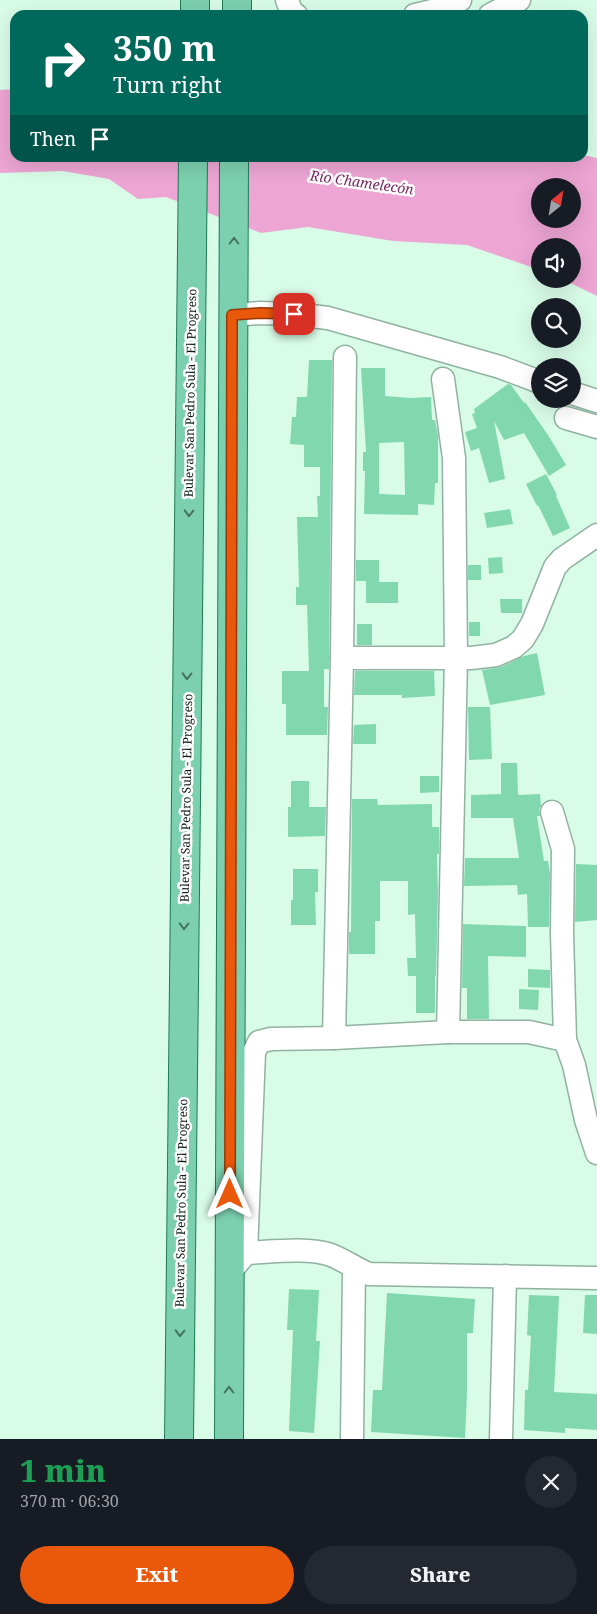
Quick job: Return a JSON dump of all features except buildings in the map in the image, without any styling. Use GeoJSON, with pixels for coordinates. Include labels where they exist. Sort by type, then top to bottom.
{"type":"FeatureCollection","features":[{"type":"Feature","properties":{"kind":"main road","name":"Bulevar San Pedro Sula - El Progreso"},"geometry":{"type":"LineString","coordinates":[[179,1439],[192,162]]}},
{"type":"Feature","properties":{"kind":"main road"},"geometry":{"type":"LineString","coordinates":[[229,1439],[234,162]]}},
{"type":"Feature","properties":{"kind":"street"},"geometry":{"type":"LineString","coordinates":[[436,10],[449,7],[460,0]]}},
{"type":"Feature","properties":{"kind":"street"},"geometry":{"type":"LineString","coordinates":[[500,10],[519,0]]}},
{"type":"Feature","properties":{"kind":"street"},"geometry":{"type":"LineString","coordinates":[[233,302],[260,313],[328,318],[472,359],[531,379]]}},
{"type":"Feature","properties":{"kind":"street"},"geometry":{"type":"LineString","coordinates":[[334,1038],[342,658],[345,357]]}},
{"type":"Feature","properties":{"kind":"street"},"geometry":{"type":"LineString","coordinates":[[443,379],[454,458],[456,658],[448,1032]]}},
{"type":"Feature","properties":{"kind":"street"},"geometry":{"type":"LineString","coordinates":[[581,396],[597,401]]}},
{"type":"Feature","properties":{"kind":"street"},"geometry":{"type":"LineString","coordinates":[[566,418],[597,426]]}},
{"type":"Feature","properties":{"kind":"street"},"geometry":{"type":"LineString","coordinates":[[342,658],[471,658],[496,655],[514,647],[523,639],[532,624],[555,568],[562,559],[597,535]]}},
{"type":"Feature","properties":{"kind":"street"},"geometry":{"type":"LineString","coordinates":[[552,812],[563,849],[562,933],[565,1040],[574,1065],[586,1120],[597,1153]]}},
{"type":"Feature","properties":{"kind":"street"},"geometry":{"type":"LineString","coordinates":[[229,1274],[246,1253],[254,1052],[259,1042],[271,1039],[448,1032],[529,1032],[565,1040]]}},
{"type":"Feature","properties":{"kind":"street"},"geometry":{"type":"LineString","coordinates":[[246,1253],[315,1251],[335,1257],[369,1274],[597,1278]]}},
{"type":"Feature","properties":{"kind":"street"},"geometry":{"type":"LineString","coordinates":[[352,1439],[354,1268]]}},
{"type":"Feature","properties":{"kind":"street"},"geometry":{"type":"LineString","coordinates":[[501,1439],[505,1276]]}},
{"type":"Feature","properties":{"kind":"water","name":"Río Chamelecón"},"geometry":{"type":"Polygon","coordinates":[[[10,89],[10,162],[588,162],[588,156],[597,158],[597,296],[581,288],[581,238],[531,238],[531,267],[467,245],[393,241],[308,227],[261,233],[166,197],[138,199],[109,179],[63,171],[0,173],[0,90],[10,89]]]}},
{"type":"Feature","properties":{"kind":"route"},"geometry":{"type":"LineString","coordinates":[[230,1194],[232,315],[260,313],[294,314]]}}]}
